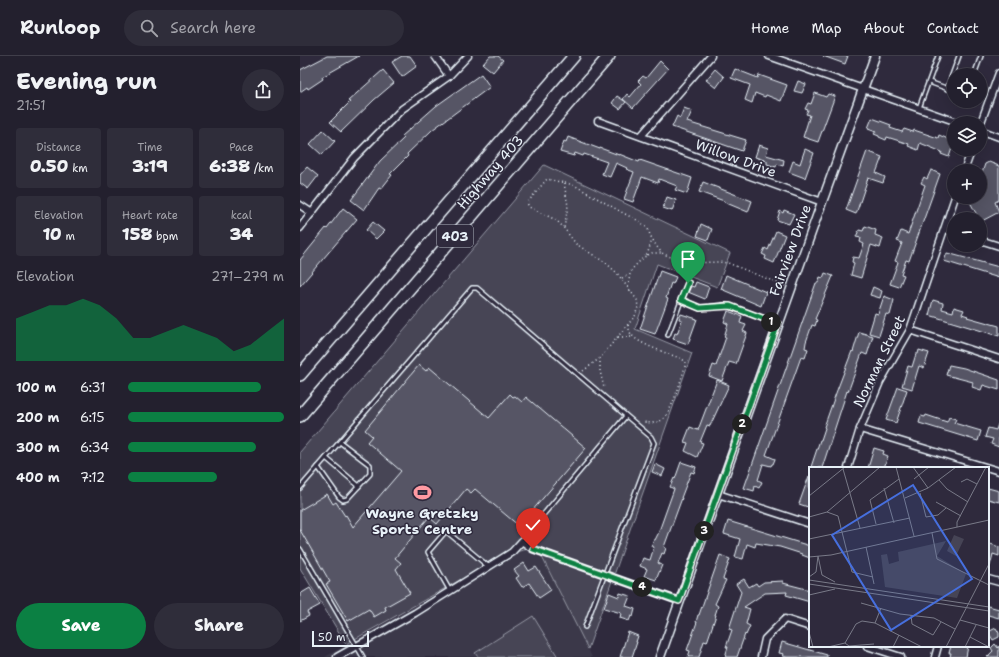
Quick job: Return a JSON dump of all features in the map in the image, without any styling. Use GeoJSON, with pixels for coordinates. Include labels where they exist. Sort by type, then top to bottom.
{"type":"FeatureCollection","features":[{"type":"Feature","properties":{"kind":"highway","name":"Highway 403"},"geometry":{"type":"LineString","coordinates":[[300,375],[574,56]]}},
{"type":"Feature","properties":{"kind":"highway","name":"Highway 403"},"geometry":{"type":"LineString","coordinates":[[300,416],[609,56]]}},
{"type":"Feature","properties":{"kind":"main road","name":"Fairview Drive"},"geometry":{"type":"LineString","coordinates":[[660,657],[790,289],[875,56]]}},
{"type":"Feature","properties":{"kind":"street"},"geometry":{"type":"LineString","coordinates":[[435,56],[449,76]]}},
{"type":"Feature","properties":{"kind":"street"},"geometry":{"type":"LineString","coordinates":[[300,228],[354,158],[402,109],[449,76],[468,56]]}},
{"type":"Feature","properties":{"kind":"street"},"geometry":{"type":"LineString","coordinates":[[641,136],[711,56]]}},
{"type":"Feature","properties":{"kind":"street"},"geometry":{"type":"LineString","coordinates":[[769,56],[947,118]]}},
{"type":"Feature","properties":{"kind":"street"},"geometry":{"type":"LineString","coordinates":[[983,116],[999,73]]}},
{"type":"Feature","properties":{"kind":"street","name":"Willow Drive"},"geometry":{"type":"LineString","coordinates":[[598,121],[822,202]]}},
{"type":"Feature","properties":{"kind":"street"},"geometry":{"type":"LineString","coordinates":[[987,133],[999,137]]}},
{"type":"Feature","properties":{"kind":"street","name":"Norman Street"},"geometry":{"type":"LineString","coordinates":[[848,467],[860,429],[880,382],[910,330],[954,204]]}},
{"type":"Feature","properties":{"kind":"street"},"geometry":{"type":"LineString","coordinates":[[300,205],[312,213]]}},
{"type":"Feature","properties":{"kind":"street"},"geometry":{"type":"LineString","coordinates":[[987,242],[999,246]]}},
{"type":"Feature","properties":{"kind":"street"},"geometry":{"type":"LineString","coordinates":[[910,330],[999,359]]}},
{"type":"Feature","properties":{"kind":"street"},"geometry":{"type":"LineString","coordinates":[[860,429],[986,467]]}},
{"type":"Feature","properties":{"kind":"street"},"geometry":{"type":"LineString","coordinates":[[989,468],[999,471]]}},
{"type":"Feature","properties":{"kind":"street"},"geometry":{"type":"LineString","coordinates":[[718,494],[809,524]]}},
{"type":"Feature","properties":{"kind":"street"},"geometry":{"type":"LineString","coordinates":[[337,657],[415,613],[489,567],[512,552],[522,541],[533,549],[679,601]]}},
{"type":"Feature","properties":{"kind":"street"},"geometry":{"type":"LineString","coordinates":[[989,579],[999,582]]}},
{"type":"Feature","properties":{"kind":"street"},"geometry":{"type":"LineString","coordinates":[[761,657],[765,639],[784,619],[809,627]]}},
{"type":"Feature","properties":{"kind":"street"},"geometry":{"type":"LineString","coordinates":[[870,647],[901,657]]}},
{"type":"Feature","properties":{"kind":"street"},"geometry":{"type":"LineString","coordinates":[[935,657],[938,647]]}},
{"type":"Feature","properties":{"kind":"lane"},"geometry":{"type":"LineString","coordinates":[[918,108],[938,56]]}},
{"type":"Feature","properties":{"kind":"lane"},"geometry":{"type":"LineString","coordinates":[[955,68],[959,56]]}},
{"type":"Feature","properties":{"kind":"lane"},"geometry":{"type":"LineString","coordinates":[[977,68],[981,56]]}},
{"type":"Feature","properties":{"kind":"lane"},"geometry":{"type":"LineString","coordinates":[[929,82],[947,89]]}},
{"type":"Feature","properties":{"kind":"lane"},"geometry":{"type":"LineString","coordinates":[[668,335],[688,283]]}},
{"type":"Feature","properties":{"kind":"lane"},"geometry":{"type":"LineString","coordinates":[[300,488],[472,288],[477,288],[651,437],[654,443],[585,627]]}},
{"type":"Feature","properties":{"kind":"lane"},"geometry":{"type":"LineString","coordinates":[[681,300],[700,308],[730,306],[778,324]]}},
{"type":"Feature","properties":{"kind":"lane"},"geometry":{"type":"LineString","coordinates":[[522,541],[626,416]]}},
{"type":"Feature","properties":{"kind":"lane"},"geometry":{"type":"LineString","coordinates":[[318,467],[339,497],[343,500],[347,499],[370,474],[370,465],[340,442]]}},
{"type":"Feature","properties":{"kind":"lane"},"geometry":{"type":"LineString","coordinates":[[326,458],[359,486]]}},
{"type":"Feature","properties":{"kind":"lane"},"geometry":{"type":"LineString","coordinates":[[450,591],[428,552],[446,531],[489,567]]}},
{"type":"Feature","properties":{"kind":"lane"},"geometry":{"type":"LineString","coordinates":[[300,548],[362,657]]}},
{"type":"Feature","properties":{"kind":"path"},"geometry":{"type":"LineString","coordinates":[[583,371],[600,358],[635,316],[638,307],[637,300],[622,278],[606,263],[576,244],[556,220],[529,207],[528,203],[547,179],[574,185],[642,222],[648,229],[652,240],[662,253],[668,256],[689,263],[728,263],[790,289]]}},
{"type":"Feature","properties":{"kind":"path"},"geometry":{"type":"LineString","coordinates":[[564,183],[568,206],[564,228]]}},
{"type":"Feature","properties":{"kind":"path"},"geometry":{"type":"LineString","coordinates":[[647,255],[652,240]]}},
{"type":"Feature","properties":{"kind":"path"},"geometry":{"type":"LineString","coordinates":[[628,287],[633,268],[647,255],[652,253],[662,253]]}},
{"type":"Feature","properties":{"kind":"path"},"geometry":{"type":"LineString","coordinates":[[622,278],[630,275]]}},
{"type":"Feature","properties":{"kind":"path"},"geometry":{"type":"LineString","coordinates":[[628,325],[630,333],[643,343],[686,362],[665,418],[654,423],[643,422]]}},
{"type":"Feature","properties":{"kind":"path"},"geometry":{"type":"LineString","coordinates":[[617,337],[634,337]]}},
{"type":"Feature","properties":{"kind":"path"},"geometry":{"type":"LineString","coordinates":[[600,358],[600,371],[604,388]]}},
{"type":"Feature","properties":{"kind":"shaded area"},"geometry":{"type":"Polygon","coordinates":[[[544,165],[730,253],[717,287],[657,264],[635,329],[692,353],[588,649],[537,547],[506,554],[346,644],[300,568],[300,452],[544,165]]]}},
{"type":"Feature","properties":{"kind":"shaded area"},"geometry":{"type":"Polygon","coordinates":[[[537,547],[592,657],[325,657],[506,554],[537,547]]]}},
{"type":"Feature","properties":{"kind":"shaded area"},"geometry":{"type":"Polygon","coordinates":[[[533,616],[558,657],[478,657],[475,653],[533,616]]]}},
{"type":"Feature","properties":{"kind":"building"},"geometry":{"type":"Polygon","coordinates":[[[327,56],[359,56],[322,77],[323,79],[308,89],[307,87],[300,92],[300,70],[327,56]]]}},
{"type":"Feature","properties":{"kind":"building"},"geometry":{"type":"Polygon","coordinates":[[[402,56],[410,56],[417,66],[402,77],[392,62],[402,56]]]}},
{"type":"Feature","properties":{"kind":"building"},"geometry":{"type":"Polygon","coordinates":[[[490,56],[498,56],[503,60],[493,72],[483,64],[490,56]]]}},
{"type":"Feature","properties":{"kind":"building"},"geometry":{"type":"Polygon","coordinates":[[[823,56],[848,56],[845,64],[823,56]]]}},
{"type":"Feature","properties":{"kind":"building"},"geometry":{"type":"Polygon","coordinates":[[[660,61],[668,69],[633,108],[623,99],[627,94],[630,97],[641,84],[638,81],[643,76],[646,78],[660,61]]]}},
{"type":"Feature","properties":{"kind":"building"},"geometry":{"type":"Polygon","coordinates":[[[715,69],[724,77],[716,88],[706,80],[715,69]]]}},
{"type":"Feature","properties":{"kind":"building"},"geometry":{"type":"Polygon","coordinates":[[[735,69],[758,78],[759,75],[787,85],[781,101],[766,95],[765,97],[755,93],[752,103],[745,100],[750,85],[731,78],[735,69]]]}},
{"type":"Feature","properties":{"kind":"building"},"geometry":{"type":"Polygon","coordinates":[[[383,70],[394,83],[341,132],[330,122],[350,102],[348,101],[383,70]]]}},
{"type":"Feature","properties":{"kind":"building"},"geometry":{"type":"Polygon","coordinates":[[[481,74],[490,87],[432,130],[407,154],[408,156],[390,174],[392,175],[381,189],[379,188],[364,210],[351,200],[380,161],[404,138],[402,136],[436,106],[481,74]]]}},
{"type":"Feature","properties":{"kind":"building"},"geometry":{"type":"Polygon","coordinates":[[[798,81],[806,84],[802,93],[794,91],[798,81]]]}},
{"type":"Feature","properties":{"kind":"building"},"geometry":{"type":"Polygon","coordinates":[[[815,93],[826,97],[828,94],[835,96],[818,142],[803,137],[810,115],[806,114],[808,110],[805,109],[808,103],[811,104],[815,93]]]}},
{"type":"Feature","properties":{"kind":"building"},"geometry":{"type":"Polygon","coordinates":[[[617,96],[626,102],[620,109],[612,103],[617,96]]]}},
{"type":"Feature","properties":{"kind":"building"},"geometry":{"type":"Polygon","coordinates":[[[684,108],[692,111],[687,122],[746,140],[742,151],[672,127],[677,116],[680,118],[684,108]]]}},
{"type":"Feature","properties":{"kind":"building"},"geometry":{"type":"Polygon","coordinates":[[[872,118],[891,125],[890,128],[902,132],[904,129],[913,132],[914,130],[938,138],[939,135],[947,139],[947,156],[949,157],[941,154],[942,152],[920,143],[918,150],[908,146],[909,144],[887,137],[886,140],[874,134],[876,131],[868,128],[872,118]]]}},
{"type":"Feature","properties":{"kind":"building"},"geometry":{"type":"Polygon","coordinates":[[[323,130],[335,141],[322,155],[310,144],[323,130]]]}},
{"type":"Feature","properties":{"kind":"building"},"geometry":{"type":"Polygon","coordinates":[[[568,137],[639,162],[640,160],[692,178],[687,194],[675,190],[677,186],[659,179],[658,183],[642,177],[633,202],[624,199],[634,172],[616,163],[610,177],[602,174],[607,162],[584,154],[583,156],[575,153],[574,156],[560,152],[564,141],[566,142],[568,137]]]}},
{"type":"Feature","properties":{"kind":"building"},"geometry":{"type":"Polygon","coordinates":[[[759,145],[768,148],[766,155],[784,160],[783,166],[777,164],[776,167],[767,164],[767,161],[755,157],[759,145]]]}},
{"type":"Feature","properties":{"kind":"building"},"geometry":{"type":"Polygon","coordinates":[[[805,149],[814,153],[805,178],[789,172],[793,161],[800,164],[805,149]]]}},
{"type":"Feature","properties":{"kind":"building"},"geometry":{"type":"Polygon","coordinates":[[[867,151],[882,157],[876,173],[885,177],[883,183],[868,178],[856,214],[846,210],[867,151]]]}},
{"type":"Feature","properties":{"kind":"building"},"geometry":{"type":"Polygon","coordinates":[[[989,162],[999,166],[999,200],[995,202],[999,212],[987,218],[987,212],[975,212],[971,204],[987,204],[987,164],[985,164],[989,162]]]}},
{"type":"Feature","properties":{"kind":"building"},"geometry":{"type":"Polygon","coordinates":[[[307,167],[318,176],[308,189],[300,183],[300,175],[307,167]]]}},
{"type":"Feature","properties":{"kind":"building"},"geometry":{"type":"Polygon","coordinates":[[[931,170],[940,174],[909,261],[906,260],[901,274],[904,275],[899,287],[890,284],[898,262],[895,261],[902,243],[897,241],[901,231],[908,234],[925,185],[921,183],[924,177],[927,179],[931,170]]]}},
{"type":"Feature","properties":{"kind":"building"},"geometry":{"type":"Polygon","coordinates":[[[703,182],[752,201],[748,212],[699,192],[703,182]]]}},
{"type":"Feature","properties":{"kind":"building"},"geometry":{"type":"Polygon","coordinates":[[[667,197],[676,200],[672,211],[663,208],[667,197]]]}},
{"type":"Feature","properties":{"kind":"building"},"geometry":{"type":"Polygon","coordinates":[[[343,208],[357,219],[300,286],[300,260],[343,208]]]}},
{"type":"Feature","properties":{"kind":"building"},"geometry":{"type":"Polygon","coordinates":[[[784,210],[794,214],[789,224],[777,220],[780,211],[783,213],[784,210]]]}},
{"type":"Feature","properties":{"kind":"building"},"geometry":{"type":"Polygon","coordinates":[[[373,222],[384,231],[376,239],[366,230],[373,222]]]}},
{"type":"Feature","properties":{"kind":"building"},"geometry":{"type":"Polygon","coordinates":[[[701,224],[712,229],[708,240],[697,236],[701,224]]]}},
{"type":"Feature","properties":{"kind":"building"},"geometry":{"type":"Polygon","coordinates":[[[865,226],[876,230],[875,235],[883,238],[880,248],[871,245],[861,278],[851,275],[854,263],[852,262],[853,257],[859,258],[864,244],[860,242],[861,238],[856,237],[859,230],[863,231],[865,226]]]}},
{"type":"Feature","properties":{"kind":"building"},"geometry":{"type":"Polygon","coordinates":[[[776,231],[785,235],[774,263],[765,259],[766,256],[762,254],[765,248],[768,250],[776,231]]]}},
{"type":"Feature","properties":{"kind":"building"},"geometry":{"type":"Polygon","coordinates":[[[947,253],[999,267],[999,278],[944,261],[947,253]]]}},
{"type":"Feature","properties":{"kind":"building"},"geometry":{"type":"Polygon","coordinates":[[[660,271],[676,277],[673,284],[671,283],[666,298],[668,299],[655,334],[640,329],[660,271]]]}},
{"type":"Feature","properties":{"kind":"building"},"geometry":{"type":"Polygon","coordinates":[[[825,273],[833,276],[815,319],[817,320],[815,326],[812,325],[806,342],[805,348],[808,349],[805,358],[801,357],[766,455],[775,459],[771,466],[763,464],[758,480],[762,482],[759,488],[755,486],[754,491],[744,488],[816,283],[818,283],[820,277],[823,278],[825,273]]]}},
{"type":"Feature","properties":{"kind":"building"},"geometry":{"type":"Polygon","coordinates":[[[726,275],[766,292],[761,306],[721,289],[726,275]]]}},
{"type":"Feature","properties":{"kind":"building"},"geometry":{"type":"Polygon","coordinates":[[[696,282],[709,287],[705,299],[688,292],[691,286],[694,287],[696,282]]]}},
{"type":"Feature","properties":{"kind":"building"},"geometry":{"type":"Polygon","coordinates":[[[873,287],[882,291],[880,298],[870,295],[873,287]]]}},
{"type":"Feature","properties":{"kind":"building"},"geometry":{"type":"Polygon","coordinates":[[[884,296],[894,300],[890,315],[886,314],[879,336],[869,333],[875,313],[878,314],[884,296]]]}},
{"type":"Feature","properties":{"kind":"building"},"geometry":{"type":"Polygon","coordinates":[[[933,300],[943,303],[942,309],[953,312],[954,307],[964,310],[962,314],[968,316],[967,317],[999,326],[999,336],[929,315],[933,300]]]}},
{"type":"Feature","properties":{"kind":"building"},"geometry":{"type":"Polygon","coordinates":[[[728,311],[742,316],[740,323],[746,325],[743,331],[747,333],[736,364],[729,362],[722,381],[709,376],[713,365],[716,366],[726,337],[724,337],[728,324],[724,322],[728,311]]]}},
{"type":"Feature","properties":{"kind":"building"},"geometry":{"type":"Polygon","coordinates":[[[681,314],[697,319],[688,344],[673,339],[675,333],[677,334],[682,320],[679,319],[681,314]]]}},
{"type":"Feature","properties":{"kind":"building"},"geometry":{"type":"Polygon","coordinates":[[[859,332],[873,336],[867,355],[862,353],[848,392],[847,391],[822,467],[811,467],[836,393],[852,351],[853,352],[859,332]]]}},
{"type":"Feature","properties":{"kind":"building"},"geometry":{"type":"Polygon","coordinates":[[[919,350],[929,353],[924,368],[919,366],[912,389],[902,386],[908,366],[912,367],[916,354],[918,354],[919,350]]]}},
{"type":"Feature","properties":{"kind":"building","name":"Wayne Gretzky Sports Centre"},"geometry":{"type":"Polygon","coordinates":[[[419,365],[426,371],[429,367],[489,418],[510,394],[522,402],[526,397],[586,448],[519,526],[475,489],[471,493],[466,489],[437,524],[429,517],[395,558],[401,563],[396,569],[410,593],[385,607],[386,610],[374,617],[369,609],[348,621],[326,584],[330,582],[300,530],[300,510],[327,494],[333,504],[336,502],[353,527],[401,471],[367,442],[372,436],[365,430],[419,365]]]}},
{"type":"Feature","properties":{"kind":"building"},"geometry":{"type":"Polygon","coordinates":[[[949,365],[964,368],[999,380],[999,390],[983,385],[981,390],[972,387],[973,382],[946,375],[949,365]]]}},
{"type":"Feature","properties":{"kind":"building"},"geometry":{"type":"Polygon","coordinates":[[[717,380],[729,385],[710,426],[707,425],[700,442],[703,443],[697,457],[685,451],[688,443],[684,442],[690,427],[698,430],[717,380]]]}},
{"type":"Feature","properties":{"kind":"building"},"geometry":{"type":"Polygon","coordinates":[[[898,387],[907,390],[896,423],[886,420],[898,387]]]}},
{"type":"Feature","properties":{"kind":"building"},"geometry":{"type":"Polygon","coordinates":[[[926,415],[947,422],[949,417],[956,419],[954,423],[981,431],[978,441],[919,423],[921,416],[925,417],[926,415]]]}},
{"type":"Feature","properties":{"kind":"building"},"geometry":{"type":"Polygon","coordinates":[[[998,424],[999,447],[991,444],[993,439],[985,437],[988,428],[996,430],[998,424]]]}},
{"type":"Feature","properties":{"kind":"building"},"geometry":{"type":"Polygon","coordinates":[[[874,448],[884,451],[883,454],[888,456],[884,467],[868,467],[874,448]]]}},
{"type":"Feature","properties":{"kind":"building"},"geometry":{"type":"Polygon","coordinates":[[[681,462],[696,467],[694,473],[691,472],[681,498],[664,547],[666,548],[664,554],[662,553],[658,563],[662,565],[656,580],[644,576],[647,569],[640,566],[643,558],[650,560],[654,547],[651,546],[658,534],[674,489],[670,487],[674,478],[675,479],[681,462]]]}},
{"type":"Feature","properties":{"kind":"building"},"geometry":{"type":"Polygon","coordinates":[[[655,464],[665,469],[662,476],[652,472],[655,464]]]}},
{"type":"Feature","properties":{"kind":"building"},"geometry":{"type":"Polygon","coordinates":[[[809,476],[809,505],[808,507],[799,504],[809,476]]]}},
{"type":"Feature","properties":{"kind":"building"},"geometry":{"type":"Polygon","coordinates":[[[989,488],[999,491],[999,502],[989,499],[989,488]]]}},
{"type":"Feature","properties":{"kind":"building"},"geometry":{"type":"Polygon","coordinates":[[[728,521],[809,546],[809,558],[780,547],[756,543],[755,547],[747,544],[743,559],[735,557],[740,539],[724,534],[728,521]]]}},
{"type":"Feature","properties":{"kind":"building"},"geometry":{"type":"Polygon","coordinates":[[[989,543],[999,547],[999,556],[993,554],[990,566],[989,543]]]}},
{"type":"Feature","properties":{"kind":"building"},"geometry":{"type":"Polygon","coordinates":[[[720,555],[730,559],[723,579],[726,580],[715,604],[718,606],[716,615],[707,642],[704,641],[699,657],[688,657],[690,651],[687,650],[720,555]]]}},
{"type":"Feature","properties":{"kind":"building"},"geometry":{"type":"Polygon","coordinates":[[[524,563],[529,571],[536,567],[551,590],[539,598],[529,583],[522,587],[516,578],[519,576],[514,570],[524,563]]]}},
{"type":"Feature","properties":{"kind":"building"},"geometry":{"type":"Polygon","coordinates":[[[744,579],[749,587],[756,583],[758,586],[764,582],[783,581],[783,583],[809,590],[809,602],[786,595],[787,592],[765,593],[744,607],[750,609],[746,624],[750,626],[746,635],[745,634],[737,657],[725,657],[728,647],[726,647],[732,630],[729,629],[741,592],[736,584],[744,579]]]}},
{"type":"Feature","properties":{"kind":"building"},"geometry":{"type":"Polygon","coordinates":[[[310,588],[320,605],[307,612],[309,616],[300,621],[300,594],[310,588]]]}},
{"type":"Feature","properties":{"kind":"building"},"geometry":{"type":"Polygon","coordinates":[[[609,593],[619,597],[620,593],[630,596],[626,606],[635,609],[633,617],[631,616],[629,621],[620,618],[621,613],[604,608],[609,593]]]}},
{"type":"Feature","properties":{"kind":"building"},"geometry":{"type":"Polygon","coordinates":[[[989,606],[999,609],[999,618],[989,615],[989,606]]]}},
{"type":"Feature","properties":{"kind":"building"},"geometry":{"type":"Polygon","coordinates":[[[996,628],[999,633],[999,637],[993,640],[989,632],[996,628]]]}},
{"type":"Feature","properties":{"kind":"building"},"geometry":{"type":"Polygon","coordinates":[[[628,632],[638,636],[637,642],[632,657],[620,657],[628,632]]]}},
{"type":"Feature","properties":{"kind":"building"},"geometry":{"type":"Polygon","coordinates":[[[782,642],[827,655],[827,657],[783,656],[784,654],[779,653],[782,642]]]}},
{"type":"Feature","properties":{"kind":"building"},"geometry":{"type":"Polygon","coordinates":[[[995,644],[998,648],[999,646],[999,657],[987,657],[993,651],[991,648],[995,644]]]}},
{"type":"Feature","properties":{"kind":"building"},"geometry":{"type":"Polygon","coordinates":[[[951,647],[968,647],[966,657],[950,657],[951,653],[949,653],[951,647]]]}},
{"type":"Feature","properties":{"kind":"place","name":"Wayne Gretzky Sports Centre"},"geometry":{"type":"Point","coordinates":[422,493]}},
{"type":"Feature","properties":{"kind":"route"},"geometry":{"type":"LineString","coordinates":[[533,549],[679,601],[778,324],[730,306],[724,305],[700,308],[681,300],[688,283]]}}]}
